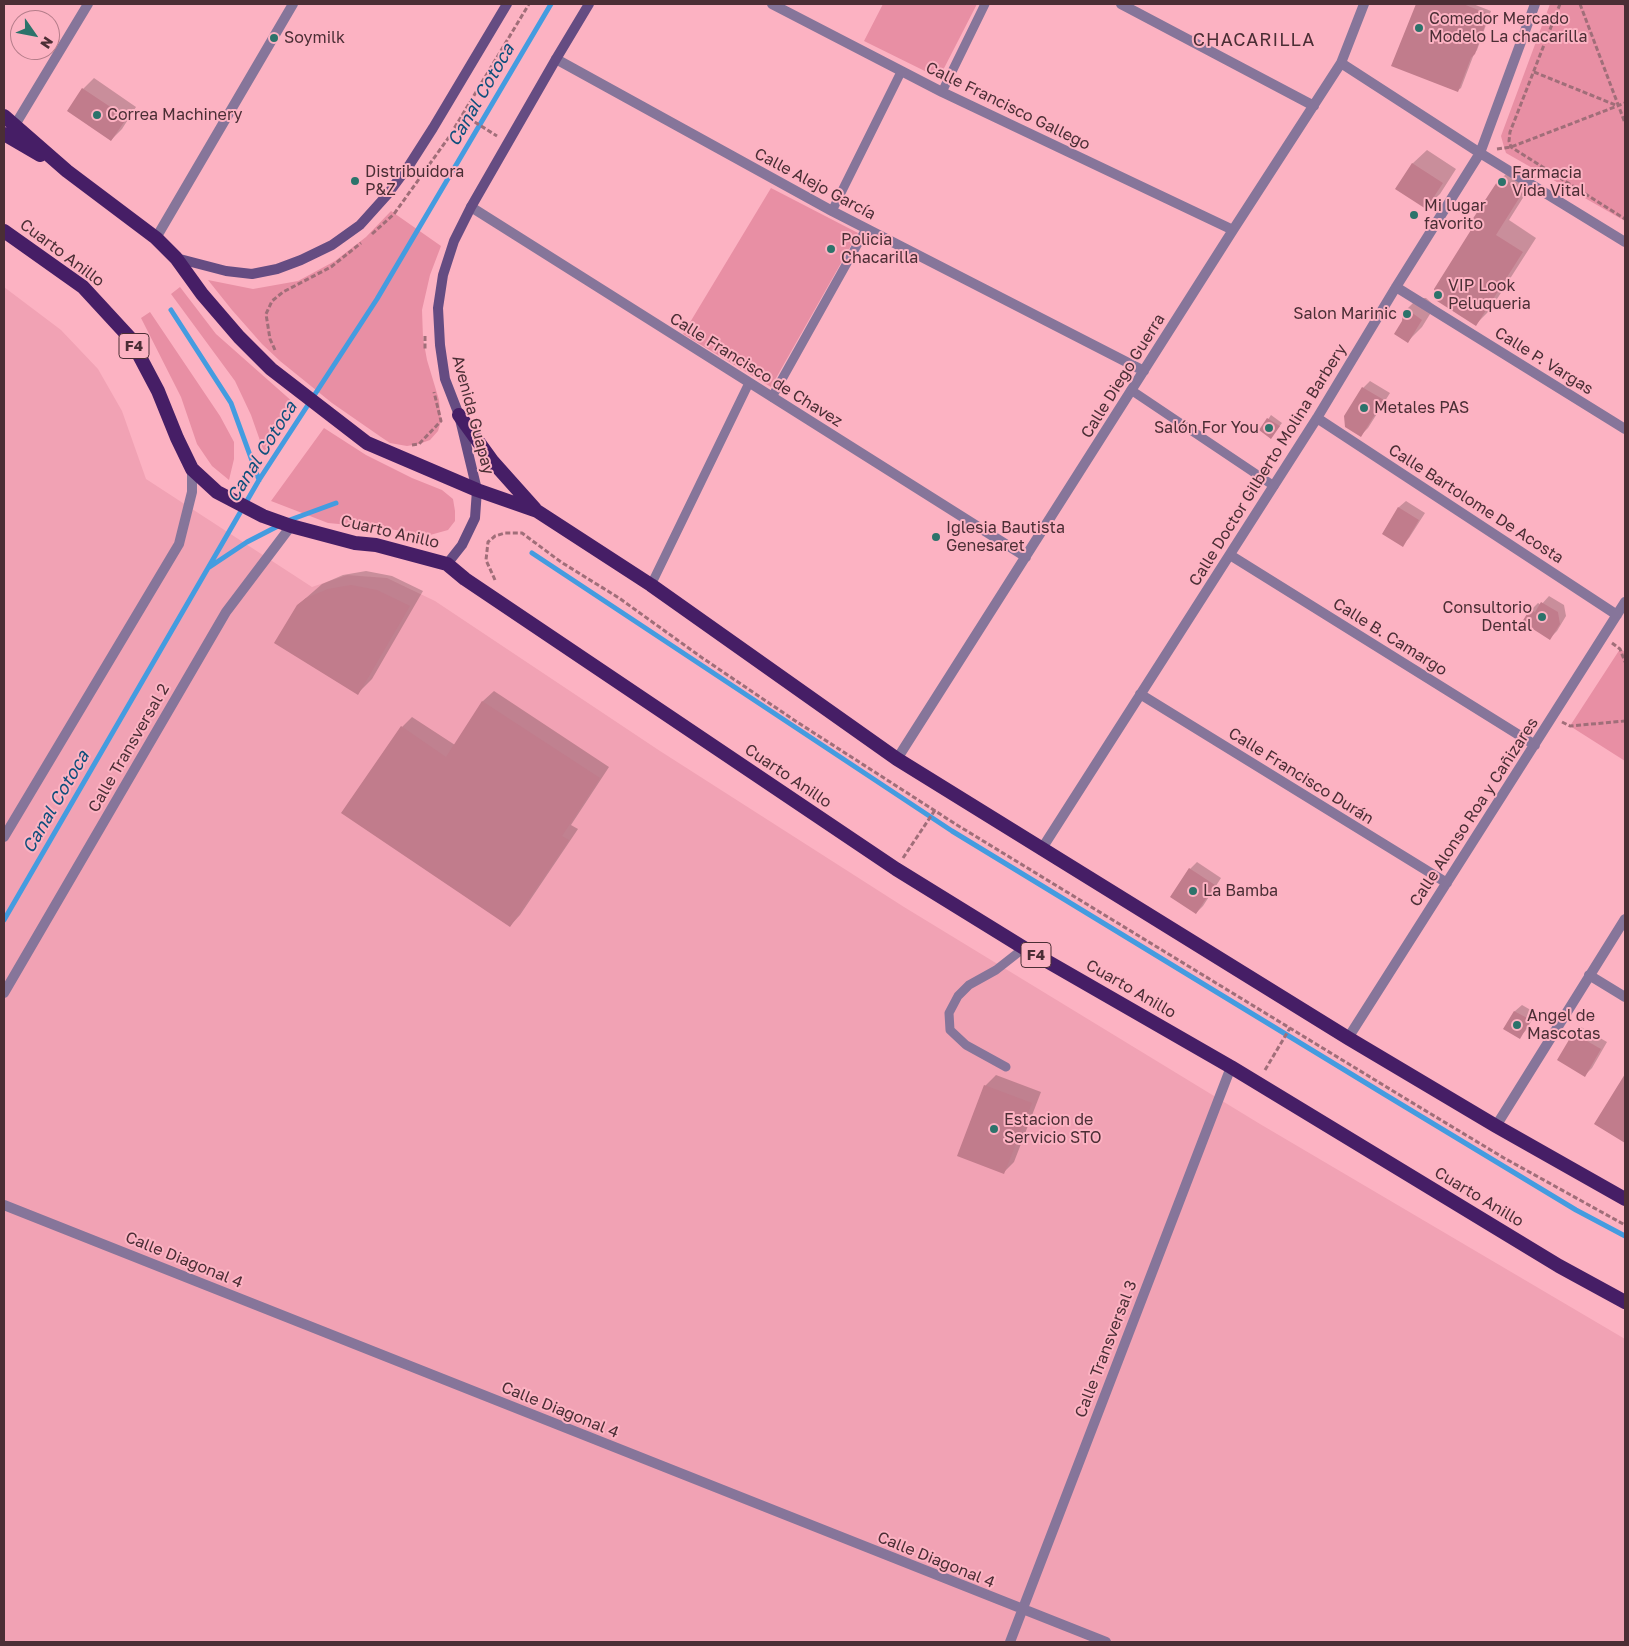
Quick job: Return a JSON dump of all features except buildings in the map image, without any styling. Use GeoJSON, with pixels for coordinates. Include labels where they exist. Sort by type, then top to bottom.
{"type":"FeatureCollection","features":[{"type":"Feature","properties":{"kind":"highway"},"geometry":{"type":"LineString","coordinates":[[4,116],[66,171],[156,238],[176,258],[202,294],[239,337],[271,369],[367,443],[477,490],[537,511],[651,585],[897,759],[1041,850],[1348,1038],[1496,1126],[1625,1199]]}},
{"type":"Feature","properties":{"kind":"highway"},"geometry":{"type":"LineString","coordinates":[[4,134],[66,171]]}},
{"type":"Feature","properties":{"kind":"highway","name":"Cuarto Anillo"},"geometry":{"type":"LineString","coordinates":[[5,232],[83,287],[130,338],[158,391],[177,438],[192,468],[217,492],[263,516],[291,526],[355,543],[376,545],[447,564],[465,579],[896,869],[1024,948],[1231,1067],[1550,1260],[1625,1302]]}},
{"type":"Feature","properties":{"kind":"highway"},"geometry":{"type":"LineString","coordinates":[[459,415],[493,462],[537,511]]}},
{"type":"Feature","properties":{"kind":"main road"},"geometry":{"type":"LineString","coordinates":[[176,258],[226,271],[252,274],[277,269],[301,260],[332,245],[360,225],[410,164],[507,4]]}},
{"type":"Feature","properties":{"kind":"main road","name":"Avenida Guapay"},"geometry":{"type":"LineString","coordinates":[[447,564],[462,545],[475,518],[477,490],[459,415],[445,379],[440,345],[438,308],[443,275],[454,241],[471,207],[589,4]]}},
{"type":"Feature","properties":{"kind":"street"},"geometry":{"type":"LineString","coordinates":[[15,125],[88,4]]}},
{"type":"Feature","properties":{"kind":"street"},"geometry":{"type":"LineString","coordinates":[[156,238],[292,4]]}},
{"type":"Feature","properties":{"kind":"street","name":"Calle Francisco Gallego"},"geometry":{"type":"LineString","coordinates":[[772,4],[901,72],[1233,230]]}},
{"type":"Feature","properties":{"kind":"street"},"geometry":{"type":"LineString","coordinates":[[1121,4],[1314,106]]}},
{"type":"Feature","properties":{"kind":"street","name":"Calle Diego Guerra"},"geometry":{"type":"LineString","coordinates":[[897,759],[1341,63],[1364,4]]}},
{"type":"Feature","properties":{"kind":"street","name":"Calle Doctor Gilberto Molina Barbery"},"geometry":{"type":"LineString","coordinates":[[1041,850],[1317,418],[1480,153],[1535,4]]}},
{"type":"Feature","properties":{"kind":"street","name":"Calle Alejo García"},"geometry":{"type":"LineString","coordinates":[[556,59],[832,211],[1144,371]]}},
{"type":"Feature","properties":{"kind":"street"},"geometry":{"type":"LineString","coordinates":[[1341,63],[1480,153],[1625,242]]}},
{"type":"Feature","properties":{"kind":"street","name":"Calle Francisco de Chavez"},"geometry":{"type":"LineString","coordinates":[[471,207],[1026,557]]}},
{"type":"Feature","properties":{"kind":"street","name":"Calle P. Vargas"},"geometry":{"type":"LineString","coordinates":[[1396,287],[1625,430]]}},
{"type":"Feature","properties":{"kind":"street","name":"Calle Bartolome De Acosta"},"geometry":{"type":"LineString","coordinates":[[1317,418],[1617,615]]}},
{"type":"Feature","properties":{"kind":"street"},"geometry":{"type":"LineString","coordinates":[[4,837],[179,544],[192,492],[192,468]]}},
{"type":"Feature","properties":{"kind":"street","name":"Calle Transversal 2"},"geometry":{"type":"LineString","coordinates":[[4,993],[226,612],[291,526]]}},
{"type":"Feature","properties":{"kind":"street","name":"Calle B. Camargo"},"geometry":{"type":"LineString","coordinates":[[1230,555],[1535,745]]}},
{"type":"Feature","properties":{"kind":"street","name":"Calle Alonso Roa y Cañizares"},"geometry":{"type":"LineString","coordinates":[[1348,1038],[1625,602]]}},
{"type":"Feature","properties":{"kind":"street","name":"Calle Francisco Durán"},"geometry":{"type":"LineString","coordinates":[[1140,694],[1447,883]]}},
{"type":"Feature","properties":{"kind":"street"},"geometry":{"type":"LineString","coordinates":[[1496,1126],[1625,919]]}},
{"type":"Feature","properties":{"kind":"street"},"geometry":{"type":"LineString","coordinates":[[1589,975],[1625,997]]}},
{"type":"Feature","properties":{"kind":"street","name":"Calle Transversal 3"},"geometry":{"type":"LineString","coordinates":[[1010,1642],[1231,1067]]}},
{"type":"Feature","properties":{"kind":"street","name":"Calle Diagonal 4"},"geometry":{"type":"LineString","coordinates":[[4,1205],[1106,1642]]}},
{"type":"Feature","properties":{"kind":"lane"},"geometry":{"type":"LineString","coordinates":[[942,92],[985,4]]}},
{"type":"Feature","properties":{"kind":"lane"},"geometry":{"type":"LineString","coordinates":[[832,211],[901,72]]}},
{"type":"Feature","properties":{"kind":"lane"},"geometry":{"type":"LineString","coordinates":[[772,397],[866,229]]}},
{"type":"Feature","properties":{"kind":"lane"},"geometry":{"type":"LineString","coordinates":[[651,585],[749,383]]}},
{"type":"Feature","properties":{"kind":"lane"},"geometry":{"type":"LineString","coordinates":[[1131,390],[1274,486]]}},
{"type":"Feature","properties":{"kind":"lane"},"geometry":{"type":"LineString","coordinates":[[1006,1067],[966,1045],[950,1030],[949,1013],[958,996],[969,985],[996,970],[1024,948]]}},
{"type":"Feature","properties":{"kind":"path"},"geometry":{"type":"LineString","coordinates":[[276,354],[270,339],[266,314],[272,301],[293,285],[331,267],[394,214],[465,115],[529,4]]}},
{"type":"Feature","properties":{"kind":"path"},"geometry":{"type":"LineString","coordinates":[[1560,4],[1510,132],[1509,141],[1511,147],[1625,218]]}},
{"type":"Feature","properties":{"kind":"path"},"geometry":{"type":"LineString","coordinates":[[1580,4],[1625,122]]}},
{"type":"Feature","properties":{"kind":"path"},"geometry":{"type":"LineString","coordinates":[[1534,72],[1618,106]]}},
{"type":"Feature","properties":{"kind":"path"},"geometry":{"type":"LineString","coordinates":[[1511,147],[1625,103]]}},
{"type":"Feature","properties":{"kind":"path"},"geometry":{"type":"LineString","coordinates":[[465,115],[494,134]]}},
{"type":"Feature","properties":{"kind":"path"},"geometry":{"type":"LineString","coordinates":[[406,445],[419,444],[428,436]]}},
{"type":"Feature","properties":{"kind":"path"},"geometry":{"type":"LineString","coordinates":[[499,584],[493,578],[486,560],[488,542],[495,536],[506,533],[522,533],[561,562],[619,598],[701,657],[797,722],[935,810],[1504,1158],[1625,1225]]}},
{"type":"Feature","properties":{"kind":"path"},"geometry":{"type":"LineString","coordinates":[[1603,637],[1620,649],[1625,662]]}},
{"type":"Feature","properties":{"kind":"path"},"geometry":{"type":"LineString","coordinates":[[1553,717],[1570,726],[1625,721]]}},
{"type":"Feature","properties":{"kind":"path"},"geometry":{"type":"LineString","coordinates":[[902,859],[935,810]]}},
{"type":"Feature","properties":{"kind":"path"},"geometry":{"type":"LineString","coordinates":[[897,856],[910,863]]}},
{"type":"Feature","properties":{"kind":"path"},"geometry":{"type":"LineString","coordinates":[[1267,1066],[1290,1028]]}},
{"type":"Feature","properties":{"kind":"shaded area"},"geometry":{"type":"Polygon","coordinates":[[[883,4],[977,4],[939,78],[864,41],[883,4]]]}},
{"type":"Feature","properties":{"kind":"shaded area"},"geometry":{"type":"Polygon","coordinates":[[[1550,4],[1625,4],[1625,221],[1506,153],[1501,136],[1550,4]]]}},
{"type":"Feature","properties":{"kind":"shaded area"},"geometry":{"type":"Polygon","coordinates":[[[771,188],[858,233],[771,387],[683,334],[771,188]]]}},
{"type":"Feature","properties":{"kind":"shaded area"},"geometry":{"type":"Polygon","coordinates":[[[391,211],[441,246],[430,275],[422,310],[423,338],[427,360],[439,400],[441,421],[438,431],[430,440],[407,446],[390,443],[381,437],[332,403],[280,361],[262,344],[208,280],[253,289],[298,281],[335,261],[366,237],[391,211]]]}},
{"type":"Feature","properties":{"kind":"shaded area"},"geometry":{"type":"Polygon","coordinates":[[[4,287],[61,330],[98,369],[122,411],[146,479],[312,587],[347,575],[387,578],[435,601],[660,751],[904,907],[1260,1124],[1625,1339],[1625,1642],[4,1642],[4,287]]]}},
{"type":"Feature","properties":{"kind":"shaded area"},"geometry":{"type":"Polygon","coordinates":[[[180,287],[216,334],[294,403],[264,452],[251,415],[235,381],[171,294],[180,287]]]}},
{"type":"Feature","properties":{"kind":"shaded area"},"geometry":{"type":"Polygon","coordinates":[[[150,312],[220,416],[234,442],[234,459],[229,480],[212,466],[197,444],[181,397],[141,318],[150,312]]]}},
{"type":"Feature","properties":{"kind":"shaded area"},"geometry":{"type":"Polygon","coordinates":[[[324,428],[366,455],[412,478],[442,490],[453,499],[455,521],[448,530],[430,535],[328,523],[271,501],[324,428]]]}},
{"type":"Feature","properties":{"kind":"shaded area"},"geometry":{"type":"Polygon","coordinates":[[[1620,649],[1625,652],[1625,761],[1570,726],[1620,649]]]}},
{"type":"Feature","properties":{"kind":"waterway","name":"Canal Cotoca"},"geometry":{"type":"LineString","coordinates":[[4,920],[259,480],[377,299],[551,4]]}},
{"type":"Feature","properties":{"kind":"waterway"},"geometry":{"type":"LineString","coordinates":[[171,310],[231,403],[259,480]]}},
{"type":"Feature","properties":{"kind":"waterway"},"geometry":{"type":"LineString","coordinates":[[287,521],[336,503]]}},
{"type":"Feature","properties":{"kind":"waterway"},"geometry":{"type":"LineString","coordinates":[[208,568],[247,542],[280,525]]}},
{"type":"Feature","properties":{"kind":"waterway"},"geometry":{"type":"LineString","coordinates":[[532,553],[952,831],[1576,1210],[1625,1236]]}},
{"type":"Feature","properties":{"kind":"place","name":"Comedor Mercado Modelo La chacarilla"},"geometry":{"type":"Point","coordinates":[1419,28]}},
{"type":"Feature","properties":{"kind":"place","name":"Soymilk"},"geometry":{"type":"Point","coordinates":[274,38]}},
{"type":"Feature","properties":{"kind":"place","name":"Correa Machinery"},"geometry":{"type":"Point","coordinates":[97,115]}},
{"type":"Feature","properties":{"kind":"place","name":"Distribuidora P&Z"},"geometry":{"type":"Point","coordinates":[355,181]}},
{"type":"Feature","properties":{"kind":"place","name":"Farmacia Vida Vital"},"geometry":{"type":"Point","coordinates":[1502,182]}},
{"type":"Feature","properties":{"kind":"place","name":"Mi lugar favorito"},"geometry":{"type":"Point","coordinates":[1414,215]}},
{"type":"Feature","properties":{"kind":"place","name":"Policia Chacarilla"},"geometry":{"type":"Point","coordinates":[831,249]}},
{"type":"Feature","properties":{"kind":"place","name":"VIP Look Peluqueria"},"geometry":{"type":"Point","coordinates":[1438,295]}},
{"type":"Feature","properties":{"kind":"place","name":"Salon Marinic"},"geometry":{"type":"Point","coordinates":[1407,314]}},
{"type":"Feature","properties":{"kind":"place","name":"Metales PAS"},"geometry":{"type":"Point","coordinates":[1364,408]}},
{"type":"Feature","properties":{"kind":"place","name":"Salón For You"},"geometry":{"type":"Point","coordinates":[1269,428]}},
{"type":"Feature","properties":{"kind":"place","name":"Iglesia Bautista Genesaret"},"geometry":{"type":"Point","coordinates":[936,537]}},
{"type":"Feature","properties":{"kind":"place","name":"Consultorio Dental"},"geometry":{"type":"Point","coordinates":[1542,617]}},
{"type":"Feature","properties":{"kind":"place","name":"La Bamba"},"geometry":{"type":"Point","coordinates":[1193,891]}},
{"type":"Feature","properties":{"kind":"place","name":"Angel de Mascotas"},"geometry":{"type":"Point","coordinates":[1517,1025]}},
{"type":"Feature","properties":{"kind":"place","name":"Estacion de Servicio STO"},"geometry":{"type":"Point","coordinates":[994,1129]}},
{"type":"Feature","properties":{"kind":"district","name":"CHACARILLA"},"geometry":{"type":"Point","coordinates":[1254,40]}}]}
